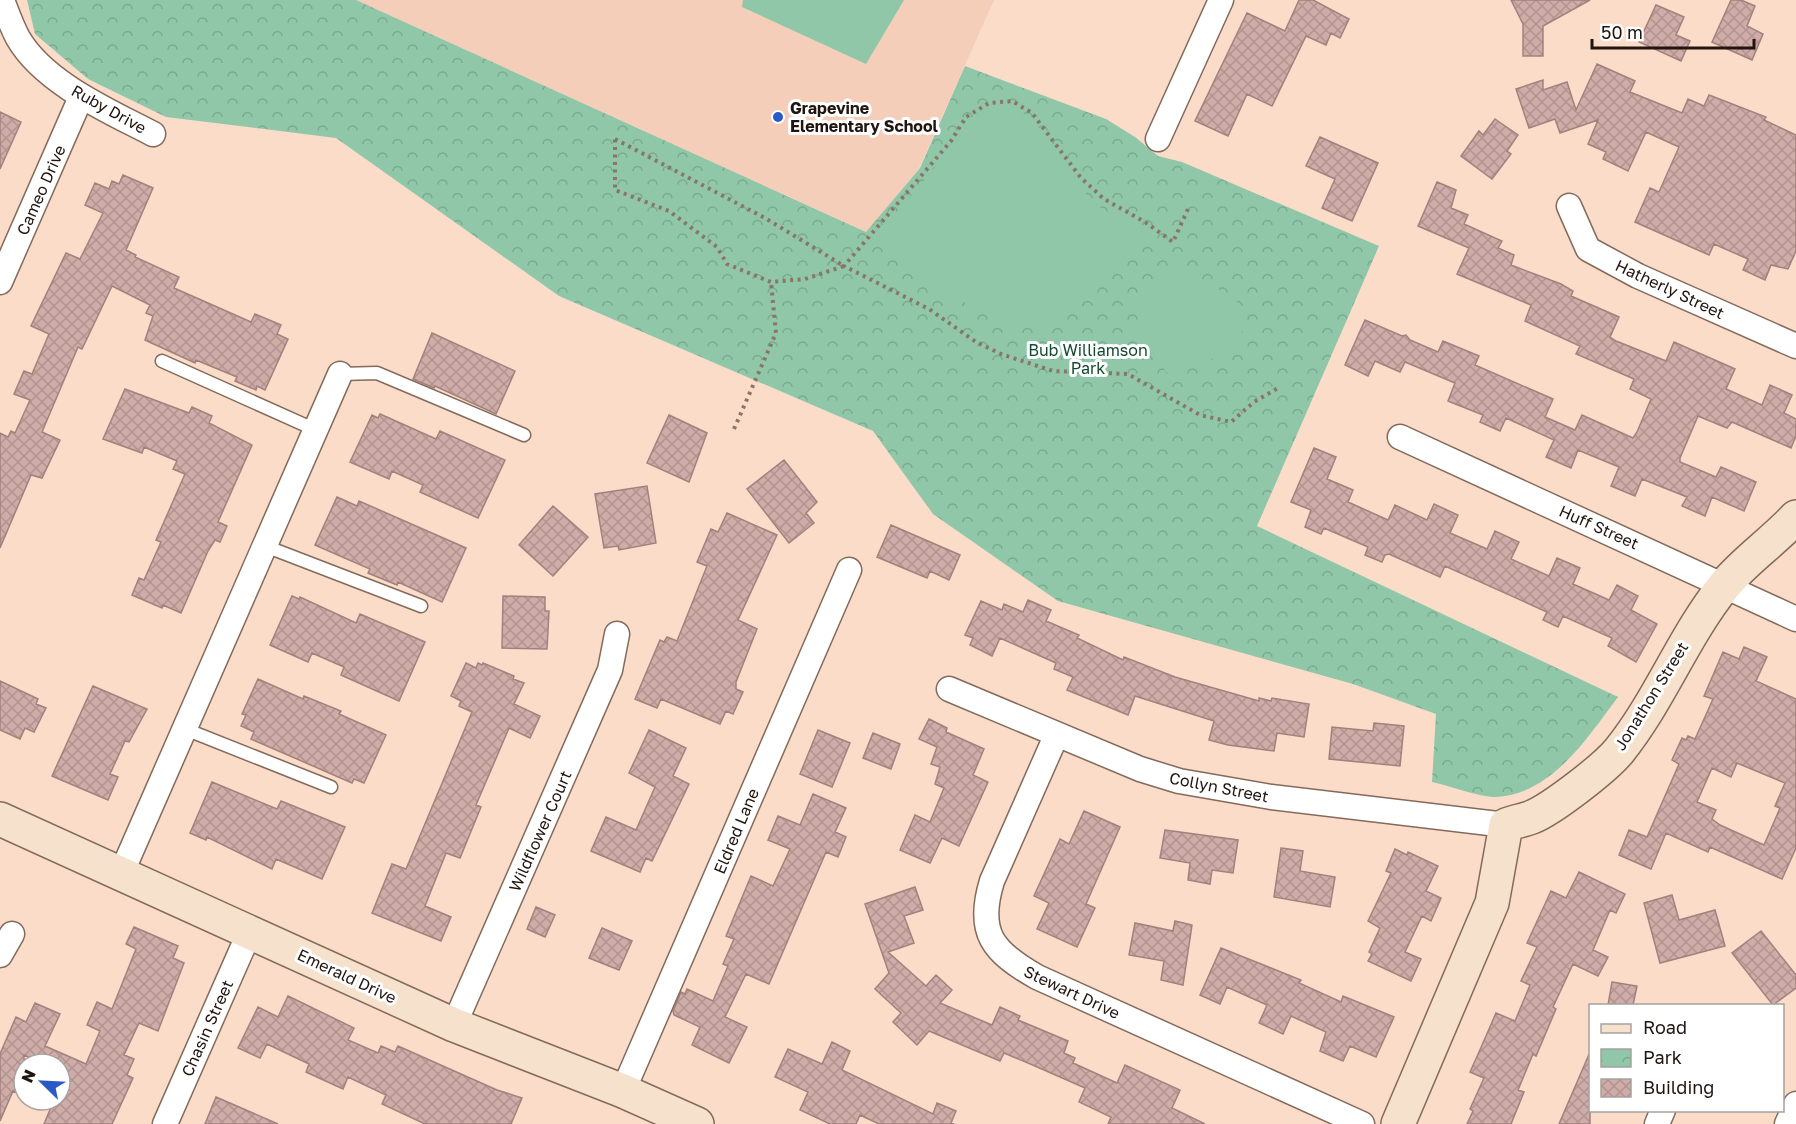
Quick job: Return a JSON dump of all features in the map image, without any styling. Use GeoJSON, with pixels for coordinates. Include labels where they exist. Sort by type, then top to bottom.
{"type":"FeatureCollection","features":[{"type":"Feature","properties":{"kind":"main road","name":"Jonathon Street"},"geometry":{"type":"LineString","coordinates":[[1506,825],[1534,816],[1586,781],[1618,752],[1652,701],[1683,645],[1725,584],[1776,540],[1796,517]]}},
{"type":"Feature","properties":{"kind":"main road","name":"Emerald Drive"},"geometry":{"type":"LineString","coordinates":[[0,819],[454,1025],[623,1091],[697,1124]]}},
{"type":"Feature","properties":{"kind":"main road"},"geometry":{"type":"LineString","coordinates":[[1398,1124],[1492,903],[1506,825]]}},
{"type":"Feature","properties":{"kind":"street","name":"Ruby Drive"},"geometry":{"type":"LineString","coordinates":[[2,0],[19,40],[47,71],[81,97],[153,134]]}},
{"type":"Feature","properties":{"kind":"street"},"geometry":{"type":"LineString","coordinates":[[1158,139],[1221,0]]}},
{"type":"Feature","properties":{"kind":"street","name":"Cameo Drive"},"geometry":{"type":"LineString","coordinates":[[0,282],[81,97]]}},
{"type":"Feature","properties":{"kind":"street","name":"Hatherly Street"},"geometry":{"type":"LineString","coordinates":[[1569,206],[1588,249],[1638,276],[1796,346]]}},
{"type":"Feature","properties":{"kind":"street"},"geometry":{"type":"LineString","coordinates":[[121,874],[340,374]]}},
{"type":"Feature","properties":{"kind":"street","name":"Huff Street"},"geometry":{"type":"LineString","coordinates":[[1400,437],[1725,584],[1796,620]]}},
{"type":"Feature","properties":{"kind":"street","name":"Eldred Lane"},"geometry":{"type":"LineString","coordinates":[[623,1091],[849,570]]}},
{"type":"Feature","properties":{"kind":"street","name":"Wildflower Court"},"geometry":{"type":"LineString","coordinates":[[454,1025],[610,670],[617,634]]}},
{"type":"Feature","properties":{"kind":"street","name":"Collyn Street"},"geometry":{"type":"LineString","coordinates":[[949,689],[1056,736],[1140,769],[1179,781],[1270,797],[1506,825]]}},
{"type":"Feature","properties":{"kind":"street","name":"Stewart Drive"},"geometry":{"type":"LineString","coordinates":[[1056,736],[985,903],[986,925],[993,944],[1009,962],[1037,977],[1362,1124]]}},
{"type":"Feature","properties":{"kind":"street","name":"Chasin Street"},"geometry":{"type":"LineString","coordinates":[[165,1124],[250,932]]}},
{"type":"Feature","properties":{"kind":"street"},"geometry":{"type":"LineString","coordinates":[[0,955],[12,934]]}},
{"type":"Feature","properties":{"kind":"street"},"geometry":{"type":"LineString","coordinates":[[1787,1124],[1796,1104]]}},
{"type":"Feature","properties":{"kind":"lane"},"geometry":{"type":"LineString","coordinates":[[162,361],[316,430]]}},
{"type":"Feature","properties":{"kind":"lane"},"geometry":{"type":"LineString","coordinates":[[340,374],[377,373],[524,435]]}},
{"type":"Feature","properties":{"kind":"lane"},"geometry":{"type":"LineString","coordinates":[[265,546],[421,606]]}},
{"type":"Feature","properties":{"kind":"lane"},"geometry":{"type":"LineString","coordinates":[[185,729],[331,788]]}},
{"type":"Feature","properties":{"kind":"path"},"geometry":{"type":"LineString","coordinates":[[1188,209],[1173,242],[1096,192],[1081,178],[1032,113],[1012,101],[988,103],[966,117],[951,141],[844,266],[805,279],[771,282],[727,264],[717,247],[669,210],[615,190],[615,139],[765,218],[844,266],[929,309],[976,342],[1001,354],[1053,371],[1128,374],[1200,415],[1230,422],[1254,402],[1280,387]]}},
{"type":"Feature","properties":{"kind":"path"},"geometry":{"type":"LineString","coordinates":[[734,429],[776,333],[771,282]]}},
{"type":"Feature","properties":{"kind":"shaded area","name":"Grapevine Elementary School"},"geometry":{"type":"Polygon","coordinates":[[[356,0],[994,0],[919,168],[867,232],[356,0]]]}},
{"type":"Feature","properties":{"kind":"green space","name":"Bub Williamson Park"},"geometry":{"type":"Polygon","coordinates":[[[27,0],[356,0],[866,232],[920,168],[965,66],[1106,119],[1135,137],[1158,156],[1182,162],[1379,246],[1257,526],[1618,697],[1581,746],[1551,775],[1534,786],[1516,794],[1489,797],[1432,782],[1436,714],[1353,684],[1058,601],[933,514],[873,431],[559,296],[336,138],[166,117],[88,79],[35,34],[27,0]]]}},
{"type":"Feature","properties":{"kind":"green space"},"geometry":{"type":"Polygon","coordinates":[[[743,0],[904,0],[866,64],[742,7],[743,0]]]}},
{"type":"Feature","properties":{"kind":"green space"},"geometry":{"type":"Polygon","coordinates":[[[994,106],[1014,107],[1035,122],[1092,202],[1141,234],[1100,288],[1056,322],[1020,324],[974,307],[941,290],[915,268],[881,232],[955,143],[969,122],[994,106]]]}},
{"type":"Feature","properties":{"kind":"green space"},"geometry":{"type":"Polygon","coordinates":[[[1162,266],[1229,294],[1245,309],[1242,332],[1229,348],[1199,365],[1169,375],[1148,347],[1140,322],[1140,310],[1144,297],[1162,266]]]}},
{"type":"Feature","properties":{"kind":"building"},"geometry":{"type":"Polygon","coordinates":[[[1299,0],[1313,0],[1349,19],[1340,38],[1331,33],[1326,45],[1306,36],[1272,106],[1247,94],[1228,136],[1195,121],[1247,13],[1285,31],[1299,0]]]}},
{"type":"Feature","properties":{"kind":"building"},"geometry":{"type":"Polygon","coordinates":[[[1511,0],[1590,0],[1543,26],[1543,56],[1523,56],[1523,24],[1511,0]]]}},
{"type":"Feature","properties":{"kind":"building"},"geometry":{"type":"Polygon","coordinates":[[[1731,0],[1741,0],[1755,6],[1747,26],[1763,34],[1752,60],[1712,42],[1731,0]]]}},
{"type":"Feature","properties":{"kind":"building"},"geometry":{"type":"Polygon","coordinates":[[[1656,5],[1684,17],[1676,35],[1690,41],[1681,61],[1639,42],[1656,5]]]}},
{"type":"Feature","properties":{"kind":"building"},"geometry":{"type":"Polygon","coordinates":[[[1597,64],[1635,81],[1630,92],[1682,113],[1688,99],[1704,106],[1709,95],[1766,117],[1764,120],[1796,135],[1796,251],[1788,269],[1771,265],[1765,280],[1743,270],[1748,259],[1714,244],[1709,255],[1635,222],[1650,188],[1659,192],[1679,147],[1646,132],[1628,171],[1603,159],[1606,152],[1588,144],[1598,120],[1560,133],[1555,119],[1529,128],[1516,89],[1543,80],[1543,90],[1567,82],[1576,110],[1597,64]]]}},
{"type":"Feature","properties":{"kind":"building"},"geometry":{"type":"Polygon","coordinates":[[[0,112],[21,122],[0,169],[0,112]]]}},
{"type":"Feature","properties":{"kind":"building"},"geometry":{"type":"Polygon","coordinates":[[[1495,119],[1518,135],[1507,151],[1511,154],[1492,179],[1461,156],[1479,131],[1483,135],[1495,119]]]}},
{"type":"Feature","properties":{"kind":"building"},"geometry":{"type":"Polygon","coordinates":[[[1320,137],[1378,163],[1352,221],[1322,208],[1335,179],[1306,166],[1320,137]]]}},
{"type":"Feature","properties":{"kind":"building"},"geometry":{"type":"Polygon","coordinates":[[[123,175],[153,188],[126,250],[136,255],[135,257],[179,277],[174,288],[251,322],[255,314],[281,325],[277,334],[288,339],[265,390],[257,386],[256,390],[235,381],[237,377],[196,360],[195,363],[145,340],[153,316],[146,313],[150,305],[112,286],[82,349],[78,347],[42,432],[60,440],[42,478],[31,475],[0,548],[0,433],[8,437],[11,431],[15,433],[30,400],[14,394],[24,371],[32,374],[49,334],[31,326],[66,253],[80,259],[103,213],[85,205],[95,183],[109,189],[112,181],[119,184],[123,175]]]}},
{"type":"Feature","properties":{"kind":"building"},"geometry":{"type":"Polygon","coordinates":[[[1437,182],[1456,190],[1451,208],[1468,215],[1464,224],[1502,241],[1498,248],[1514,255],[1511,265],[1561,284],[1573,291],[1571,296],[1619,317],[1610,337],[1616,341],[1666,361],[1674,342],[1735,369],[1726,389],[1762,405],[1770,385],[1792,395],[1784,413],[1796,419],[1796,436],[1791,448],[1732,422],[1727,428],[1698,416],[1680,458],[1680,462],[1716,477],[1721,467],[1756,482],[1744,511],[1712,497],[1705,516],[1682,506],[1687,497],[1642,479],[1635,496],[1611,486],[1619,467],[1578,450],[1571,468],[1546,457],[1554,440],[1506,418],[1500,431],[1480,422],[1483,415],[1448,401],[1455,383],[1405,362],[1400,372],[1375,361],[1368,376],[1345,365],[1365,320],[1402,336],[1406,335],[1410,340],[1438,352],[1443,341],[1479,356],[1475,365],[1553,399],[1545,417],[1575,430],[1582,415],[1633,438],[1637,432],[1651,399],[1630,389],[1634,379],[1576,354],[1580,346],[1525,321],[1531,305],[1457,274],[1469,248],[1418,226],[1437,182]]]}},
{"type":"Feature","properties":{"kind":"building"},"geometry":{"type":"Polygon","coordinates":[[[432,333],[515,371],[496,414],[435,386],[434,388],[413,379],[432,333]]]}},
{"type":"Feature","properties":{"kind":"building"},"geometry":{"type":"Polygon","coordinates":[[[125,389],[189,413],[192,407],[212,416],[209,423],[252,445],[218,522],[227,526],[220,542],[215,540],[208,551],[181,613],[163,605],[162,608],[132,595],[139,578],[144,580],[161,542],[156,540],[185,474],[173,469],[177,461],[144,447],[142,453],[103,439],[125,389]]]}},
{"type":"Feature","properties":{"kind":"building"},"geometry":{"type":"Polygon","coordinates":[[[380,414],[436,439],[440,431],[505,460],[478,518],[420,492],[423,485],[392,471],[389,479],[350,462],[372,415],[378,418],[380,414]]]}},
{"type":"Feature","properties":{"kind":"building"},"geometry":{"type":"Polygon","coordinates":[[[669,415],[707,433],[689,482],[647,463],[669,415]]]}},
{"type":"Feature","properties":{"kind":"building"},"geometry":{"type":"Polygon","coordinates":[[[1314,448],[1336,457],[1327,479],[1353,490],[1348,502],[1388,520],[1395,505],[1427,520],[1434,504],[1458,515],[1450,533],[1487,549],[1495,531],[1519,542],[1511,559],[1549,576],[1557,558],[1580,568],[1573,584],[1609,600],[1617,585],[1638,596],[1631,610],[1657,624],[1636,662],[1608,646],[1612,638],[1563,616],[1558,627],[1543,620],[1547,612],[1445,566],[1440,577],[1389,554],[1385,555],[1382,562],[1365,555],[1368,547],[1324,528],[1321,534],[1305,527],[1311,510],[1291,502],[1314,448]]]}},
{"type":"Feature","properties":{"kind":"building"},"geometry":{"type":"Polygon","coordinates":[[[784,460],[817,502],[806,513],[814,523],[789,543],[747,489],[784,460]]]}},
{"type":"Feature","properties":{"kind":"building"},"geometry":{"type":"Polygon","coordinates":[[[647,486],[656,543],[619,550],[618,546],[604,548],[595,494],[647,486]]]}},
{"type":"Feature","properties":{"kind":"building"},"geometry":{"type":"Polygon","coordinates":[[[337,497],[357,506],[359,501],[466,548],[442,602],[398,582],[397,585],[368,573],[370,569],[315,545],[337,497]]]}},
{"type":"Feature","properties":{"kind":"building"},"geometry":{"type":"Polygon","coordinates":[[[553,506],[588,537],[553,576],[519,545],[553,506]]]}},
{"type":"Feature","properties":{"kind":"building"},"geometry":{"type":"Polygon","coordinates":[[[727,513],[777,535],[738,620],[757,629],[736,682],[736,689],[743,692],[733,714],[726,711],[720,724],[661,699],[657,708],[635,699],[660,640],[664,642],[667,637],[677,641],[707,566],[697,562],[711,529],[718,532],[727,513]]]}},
{"type":"Feature","properties":{"kind":"building"},"geometry":{"type":"Polygon","coordinates":[[[891,525],[960,555],[949,580],[930,571],[927,578],[877,557],[891,525]]]}},
{"type":"Feature","properties":{"kind":"building"},"geometry":{"type":"Polygon","coordinates":[[[292,596],[299,599],[300,597],[356,623],[360,614],[425,642],[399,701],[341,675],[344,667],[312,653],[308,662],[270,645],[292,596]]]}},
{"type":"Feature","properties":{"kind":"building"},"geometry":{"type":"Polygon","coordinates":[[[503,596],[545,597],[545,611],[549,611],[547,649],[502,648],[503,596]]]}},
{"type":"Feature","properties":{"kind":"building"},"geometry":{"type":"Polygon","coordinates":[[[1028,600],[1051,610],[1046,621],[1079,635],[1077,638],[1123,660],[1124,657],[1175,677],[1259,701],[1259,698],[1271,701],[1272,698],[1309,704],[1304,737],[1277,733],[1274,751],[1209,740],[1214,721],[1135,696],[1128,715],[1067,690],[1073,677],[1054,669],[1056,663],[1000,638],[992,656],[970,645],[973,638],[965,635],[981,601],[1002,610],[1004,604],[1023,612],[1028,600]]]}},
{"type":"Feature","properties":{"kind":"building"},"geometry":{"type":"Polygon","coordinates":[[[1744,647],[1767,657],[1756,681],[1796,699],[1796,848],[1782,879],[1710,847],[1708,852],[1666,833],[1651,869],[1619,855],[1629,830],[1647,837],[1679,764],[1672,760],[1682,738],[1686,740],[1688,736],[1695,739],[1713,699],[1704,696],[1723,652],[1739,659],[1744,647]],[[1737,763],[1731,777],[1712,768],[1697,802],[1716,810],[1712,819],[1720,825],[1764,845],[1780,808],[1775,806],[1785,783],[1737,763]]]}},
{"type":"Feature","properties":{"kind":"building"},"geometry":{"type":"Polygon","coordinates":[[[466,663],[476,668],[478,663],[482,665],[483,663],[514,676],[513,679],[524,683],[514,704],[540,716],[530,738],[509,728],[476,805],[481,807],[460,858],[446,853],[425,906],[451,917],[441,941],[372,913],[392,864],[406,869],[472,712],[459,706],[461,701],[451,696],[466,663]]]}},
{"type":"Feature","properties":{"kind":"building"},"geometry":{"type":"Polygon","coordinates":[[[258,679],[303,699],[304,696],[341,711],[339,714],[386,735],[364,783],[354,779],[352,783],[251,739],[254,732],[241,726],[246,715],[242,714],[258,679]]]}},
{"type":"Feature","properties":{"kind":"building"},"geometry":{"type":"Polygon","coordinates":[[[0,681],[38,699],[36,704],[46,708],[34,732],[25,728],[20,739],[0,730],[0,681]]]}},
{"type":"Feature","properties":{"kind":"building"},"geometry":{"type":"Polygon","coordinates":[[[93,686],[147,709],[129,742],[125,741],[110,774],[118,777],[108,800],[52,776],[93,686]]]}},
{"type":"Feature","properties":{"kind":"building"},"geometry":{"type":"Polygon","coordinates":[[[929,719],[947,728],[946,732],[984,749],[973,775],[988,782],[959,846],[942,838],[930,863],[900,850],[915,815],[930,822],[944,788],[935,784],[940,767],[931,764],[937,747],[919,739],[929,719]]]}},
{"type":"Feature","properties":{"kind":"building"},"geometry":{"type":"Polygon","coordinates":[[[1374,723],[1404,726],[1400,766],[1329,759],[1332,727],[1373,731],[1374,723]]]}},
{"type":"Feature","properties":{"kind":"building"},"geometry":{"type":"Polygon","coordinates":[[[649,730],[686,748],[673,776],[689,784],[652,861],[646,858],[640,872],[591,851],[606,817],[636,830],[655,787],[629,773],[649,730]]]}},
{"type":"Feature","properties":{"kind":"building"},"geometry":{"type":"Polygon","coordinates":[[[818,730],[850,743],[832,787],[800,774],[818,730]]]}},
{"type":"Feature","properties":{"kind":"building"},"geometry":{"type":"Polygon","coordinates":[[[873,733],[900,744],[891,769],[863,758],[873,733]]]}},
{"type":"Feature","properties":{"kind":"building"},"geometry":{"type":"Polygon","coordinates":[[[212,782],[277,809],[281,801],[345,827],[322,879],[276,859],[272,869],[207,837],[206,840],[190,833],[212,782]]]}},
{"type":"Feature","properties":{"kind":"building"},"geometry":{"type":"Polygon","coordinates":[[[813,794],[846,808],[835,832],[846,837],[838,857],[826,852],[769,984],[746,974],[725,1017],[747,1027],[729,1063],[692,1045],[700,1027],[674,1015],[673,1011],[681,992],[685,994],[687,989],[713,1001],[728,966],[723,964],[734,939],[726,936],[751,876],[773,886],[790,849],[768,840],[778,816],[800,825],[813,794]]]}},
{"type":"Feature","properties":{"kind":"building"},"geometry":{"type":"Polygon","coordinates":[[[1084,811],[1120,827],[1086,904],[1095,908],[1077,947],[1037,929],[1049,903],[1034,896],[1060,839],[1069,844],[1084,811]]]}},
{"type":"Feature","properties":{"kind":"building"},"geometry":{"type":"Polygon","coordinates":[[[1165,830],[1238,840],[1233,873],[1212,870],[1210,884],[1188,880],[1190,863],[1160,858],[1165,830]]]}},
{"type":"Feature","properties":{"kind":"building"},"geometry":{"type":"Polygon","coordinates":[[[1281,848],[1303,851],[1300,871],[1335,877],[1330,907],[1274,897],[1281,848]]]}},
{"type":"Feature","properties":{"kind":"building"},"geometry":{"type":"Polygon","coordinates":[[[1395,849],[1407,855],[1408,852],[1438,866],[1426,891],[1441,898],[1431,921],[1422,916],[1405,952],[1421,959],[1411,981],[1368,961],[1372,954],[1369,952],[1380,928],[1368,921],[1391,873],[1386,871],[1395,849]]]}},
{"type":"Feature","properties":{"kind":"building"},"geometry":{"type":"Polygon","coordinates":[[[1579,872],[1625,894],[1616,913],[1610,910],[1593,950],[1608,957],[1598,976],[1573,964],[1553,1007],[1556,1009],[1536,1056],[1533,1054],[1518,1090],[1524,1092],[1511,1124],[1467,1124],[1473,1111],[1470,1109],[1484,1078],[1470,1072],[1496,1013],[1515,1021],[1530,985],[1521,981],[1537,947],[1527,943],[1551,891],[1566,898],[1579,872]]]}},
{"type":"Feature","properties":{"kind":"building"},"geometry":{"type":"Polygon","coordinates":[[[915,887],[923,910],[904,916],[914,943],[888,952],[926,986],[936,975],[952,990],[940,1003],[992,1025],[1000,1007],[1020,1016],[1018,1020],[1068,1041],[1064,1053],[1075,1058],[1073,1063],[1117,1083],[1125,1065],[1180,1090],[1172,1108],[1205,1124],[1108,1124],[1111,1117],[1079,1102],[1085,1088],[1004,1053],[1000,1061],[929,1031],[917,1045],[893,1022],[901,1013],[875,989],[889,973],[865,904],[915,887]]]}},
{"type":"Feature","properties":{"kind":"building"},"geometry":{"type":"Polygon","coordinates":[[[1672,895],[1679,920],[1715,910],[1725,946],[1660,963],[1644,903],[1672,895]]]}},
{"type":"Feature","properties":{"kind":"building"},"geometry":{"type":"Polygon","coordinates":[[[536,907],[555,915],[545,937],[527,929],[536,907]]]}},
{"type":"Feature","properties":{"kind":"building"},"geometry":{"type":"Polygon","coordinates":[[[1175,921],[1192,925],[1183,985],[1161,980],[1164,961],[1129,955],[1135,923],[1173,931],[1175,921]]]}},
{"type":"Feature","properties":{"kind":"building"},"geometry":{"type":"Polygon","coordinates":[[[134,927],[178,946],[173,958],[184,963],[158,1031],[139,1023],[124,1055],[134,1059],[127,1075],[133,1078],[112,1124],[44,1124],[49,1112],[72,1112],[72,1058],[86,1064],[100,1031],[87,1025],[97,1002],[112,1009],[136,949],[126,944],[134,927]]]}},
{"type":"Feature","properties":{"kind":"building"},"geometry":{"type":"Polygon","coordinates":[[[602,928],[632,941],[619,970],[589,958],[602,928]]]}},
{"type":"Feature","properties":{"kind":"building"},"geometry":{"type":"Polygon","coordinates":[[[1761,931],[1796,975],[1796,988],[1772,1004],[1732,953],[1761,931]]]}},
{"type":"Feature","properties":{"kind":"building"},"geometry":{"type":"Polygon","coordinates":[[[1221,948],[1301,980],[1299,983],[1341,1002],[1343,996],[1394,1017],[1376,1057],[1350,1046],[1343,1061],[1320,1051],[1326,1032],[1291,1016],[1283,1034],[1259,1023],[1267,1005],[1227,987],[1220,1004],[1200,995],[1221,948]]]}},
{"type":"Feature","properties":{"kind":"building"},"geometry":{"type":"Polygon","coordinates":[[[1612,982],[1637,986],[1633,1004],[1608,1004],[1612,982]]]}},
{"type":"Feature","properties":{"kind":"building"},"geometry":{"type":"Polygon","coordinates":[[[288,996],[354,1028],[348,1040],[378,1053],[381,1046],[395,1052],[398,1046],[497,1090],[522,1098],[511,1124],[425,1124],[382,1104],[386,1095],[348,1077],[343,1089],[306,1072],[309,1064],[267,1044],[260,1058],[238,1048],[258,1007],[278,1017],[288,996]]]}},
{"type":"Feature","properties":{"kind":"building"},"geometry":{"type":"Polygon","coordinates":[[[35,1003],[60,1014],[45,1046],[59,1052],[12,1052],[12,1093],[0,1121],[0,1054],[16,1017],[26,1022],[35,1003]]]}},
{"type":"Feature","properties":{"kind":"building"},"geometry":{"type":"Polygon","coordinates":[[[832,1042],[850,1051],[842,1070],[933,1114],[937,1103],[956,1111],[951,1123],[954,1124],[879,1124],[860,1115],[856,1124],[830,1124],[800,1110],[808,1092],[775,1077],[788,1049],[822,1064],[832,1042]]]}},
{"type":"Feature","properties":{"kind":"building"},"geometry":{"type":"Polygon","coordinates":[[[1589,1054],[1590,1124],[1559,1124],[1589,1054]]]}},
{"type":"Feature","properties":{"kind":"building"},"geometry":{"type":"Polygon","coordinates":[[[216,1097],[278,1124],[205,1124],[216,1097]]]}},
{"type":"Feature","properties":{"kind":"place","name":"Grapevine Elementary School"},"geometry":{"type":"Point","coordinates":[778,117]}}]}
